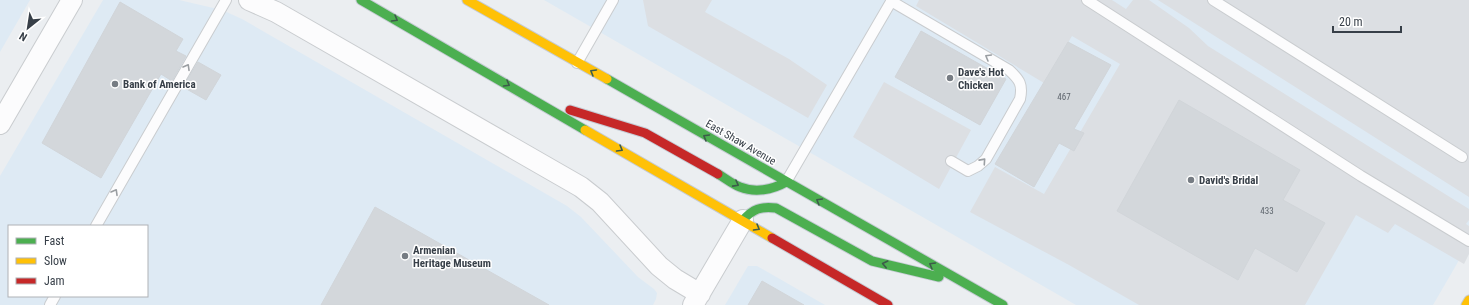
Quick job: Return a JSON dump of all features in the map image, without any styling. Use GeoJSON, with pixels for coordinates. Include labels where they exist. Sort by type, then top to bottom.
{"type":"FeatureCollection","features":[{"type":"Feature","properties":{"kind":"main road"},"geometry":{"type":"LineString","coordinates":[[361,0],[888,305]]}},
{"type":"Feature","properties":{"kind":"main road","name":"East Shaw Avenue"},"geometry":{"type":"LineString","coordinates":[[467,0],[1003,305]]}},
{"type":"Feature","properties":{"kind":"main road"},"geometry":{"type":"LineString","coordinates":[[533,99],[645,133],[740,187],[751,190],[768,190],[776,188],[786,182]]}},
{"type":"Feature","properties":{"kind":"main road"},"geometry":{"type":"LineString","coordinates":[[743,220],[751,211],[763,206],[776,208],[872,261],[964,283]]}},
{"type":"Feature","properties":{"kind":"main road"},"geometry":{"type":"LineString","coordinates":[[1466,305],[1469,300]]}},
{"type":"Feature","properties":{"kind":"street"},"geometry":{"type":"LineString","coordinates":[[0,124],[72,0]]}},
{"type":"Feature","properties":{"kind":"street"},"geometry":{"type":"LineString","coordinates":[[249,0],[276,12],[581,186],[600,202],[659,266],[676,279],[696,299],[743,220]]}},
{"type":"Feature","properties":{"kind":"lane"},"geometry":{"type":"LineString","coordinates":[[97,225],[226,0]]}},
{"type":"Feature","properties":{"kind":"lane"},"geometry":{"type":"LineString","coordinates":[[576,63],[613,0]]}},
{"type":"Feature","properties":{"kind":"lane"},"geometry":{"type":"LineString","coordinates":[[786,182],[892,0],[1010,70],[1018,78],[1022,90],[1020,99],[986,159],[978,166],[968,171],[951,161]]}},
{"type":"Feature","properties":{"kind":"lane"},"geometry":{"type":"LineString","coordinates":[[1088,0],[1355,171],[1469,241]]}},
{"type":"Feature","properties":{"kind":"lane"},"geometry":{"type":"LineString","coordinates":[[1213,0],[1462,157]]}},
{"type":"Feature","properties":{"kind":"shaded area"},"geometry":{"type":"Polygon","coordinates":[[[0,0],[30,0],[0,52],[0,0]]]}},
{"type":"Feature","properties":{"kind":"shaded area"},"geometry":{"type":"Polygon","coordinates":[[[103,0],[179,0],[222,10],[242,19],[567,206],[581,217],[638,277],[657,293],[653,305],[0,305],[0,176],[103,0]]]}},
{"type":"Feature","properties":{"kind":"shaded area"},"geometry":{"type":"Polygon","coordinates":[[[544,0],[1469,0],[1469,243],[1433,305],[1076,305],[544,0]]]}},
{"type":"Feature","properties":{"kind":"shaded area"},"geometry":{"type":"Polygon","coordinates":[[[643,0],[712,0],[705,12],[789,59],[827,85],[808,118],[648,26],[643,0]]]}},
{"type":"Feature","properties":{"kind":"shaded area"},"geometry":{"type":"Polygon","coordinates":[[[919,0],[1112,0],[1126,9],[1133,0],[1149,0],[1189,28],[1208,46],[1469,209],[1469,220],[1466,224],[1469,226],[1469,254],[1464,264],[1395,224],[1388,233],[1356,215],[1305,305],[1139,305],[1069,265],[970,212],[995,167],[1044,194],[1120,64],[1072,36],[1044,83],[916,6],[919,0]]]}},
{"type":"Feature","properties":{"kind":"shaded area"},"geometry":{"type":"Polygon","coordinates":[[[1158,0],[1469,0],[1469,197],[1158,0]]]}},
{"type":"Feature","properties":{"kind":"shaded area"},"geometry":{"type":"Polygon","coordinates":[[[884,82],[971,130],[939,189],[853,137],[884,82]]]}},
{"type":"Feature","properties":{"kind":"shaded area"},"geometry":{"type":"Polygon","coordinates":[[[748,266],[757,266],[825,305],[725,305],[748,266]]]}},
{"type":"Feature","properties":{"kind":"building","name":"Bank of America"},"geometry":{"type":"Polygon","coordinates":[[[120,2],[183,39],[176,51],[186,56],[172,81],[161,74],[101,178],[42,143],[120,2]]]}},
{"type":"Feature","properties":{"kind":"building","name":"Dave's Hot Chicken"},"geometry":{"type":"Polygon","coordinates":[[[921,31],[1006,79],[980,125],[895,77],[921,31]]]}},
{"type":"Feature","properties":{"kind":"building"},"geometry":{"type":"Polygon","coordinates":[[[1068,42],[1111,65],[1074,129],[1084,133],[1074,151],[1059,143],[1034,187],[995,164],[1068,42]]]}},
{"type":"Feature","properties":{"kind":"building"},"geometry":{"type":"Polygon","coordinates":[[[198,62],[221,75],[206,100],[183,87],[198,62]]]}},
{"type":"Feature","properties":{"kind":"building","name":"David's Bridal"},"geometry":{"type":"Polygon","coordinates":[[[1179,100],[1300,170],[1283,200],[1325,223],[1297,272],[1255,248],[1238,280],[1117,211],[1179,100]]]}},
{"type":"Feature","properties":{"kind":"building","name":"Armenian Heritage Museum"},"geometry":{"type":"Polygon","coordinates":[[[375,207],[549,305],[321,305],[375,207]]]}},
{"type":"Feature","properties":{"kind":"building"},"geometry":{"type":"Polygon","coordinates":[[[762,281],[804,305],[748,305],[762,281]]]}},
{"type":"Feature","properties":{"kind":"traffic: fast"},"geometry":{"type":"LineString","coordinates":[[361,0],[585,130]]}},
{"type":"Feature","properties":{"kind":"traffic: fast"},"geometry":{"type":"LineString","coordinates":[[607,79],[1003,305]]}},
{"type":"Feature","properties":{"kind":"traffic: fast"},"geometry":{"type":"LineString","coordinates":[[718,174],[737,186],[752,190],[769,189],[786,182]]}},
{"type":"Feature","properties":{"kind":"traffic: fast"},"geometry":{"type":"LineString","coordinates":[[743,220],[750,213],[758,209],[766,207],[776,208],[872,261],[939,277]]}},
{"type":"Feature","properties":{"kind":"traffic: slow"},"geometry":{"type":"LineString","coordinates":[[467,0],[607,79]]}},
{"type":"Feature","properties":{"kind":"traffic: slow"},"geometry":{"type":"LineString","coordinates":[[585,130],[772,238]]}},
{"type":"Feature","properties":{"kind":"traffic: slow"},"geometry":{"type":"LineString","coordinates":[[1466,305],[1469,300]]}},
{"type":"Feature","properties":{"kind":"traffic: jam"},"geometry":{"type":"LineString","coordinates":[[570,110],[645,133],[718,174]]}},
{"type":"Feature","properties":{"kind":"traffic: jam"},"geometry":{"type":"LineString","coordinates":[[772,238],[888,305]]}},
{"type":"Feature","properties":{"kind":"place","name":"Dave's Hot Chicken"},"geometry":{"type":"Point","coordinates":[950,78]}},
{"type":"Feature","properties":{"kind":"place","name":"Bank of America"},"geometry":{"type":"Point","coordinates":[115,84]}},
{"type":"Feature","properties":{"kind":"place","name":"David's Bridal"},"geometry":{"type":"Point","coordinates":[1191,180]}},
{"type":"Feature","properties":{"kind":"place","name":"Armenian Heritage Museum"},"geometry":{"type":"Point","coordinates":[405,256]}}]}
